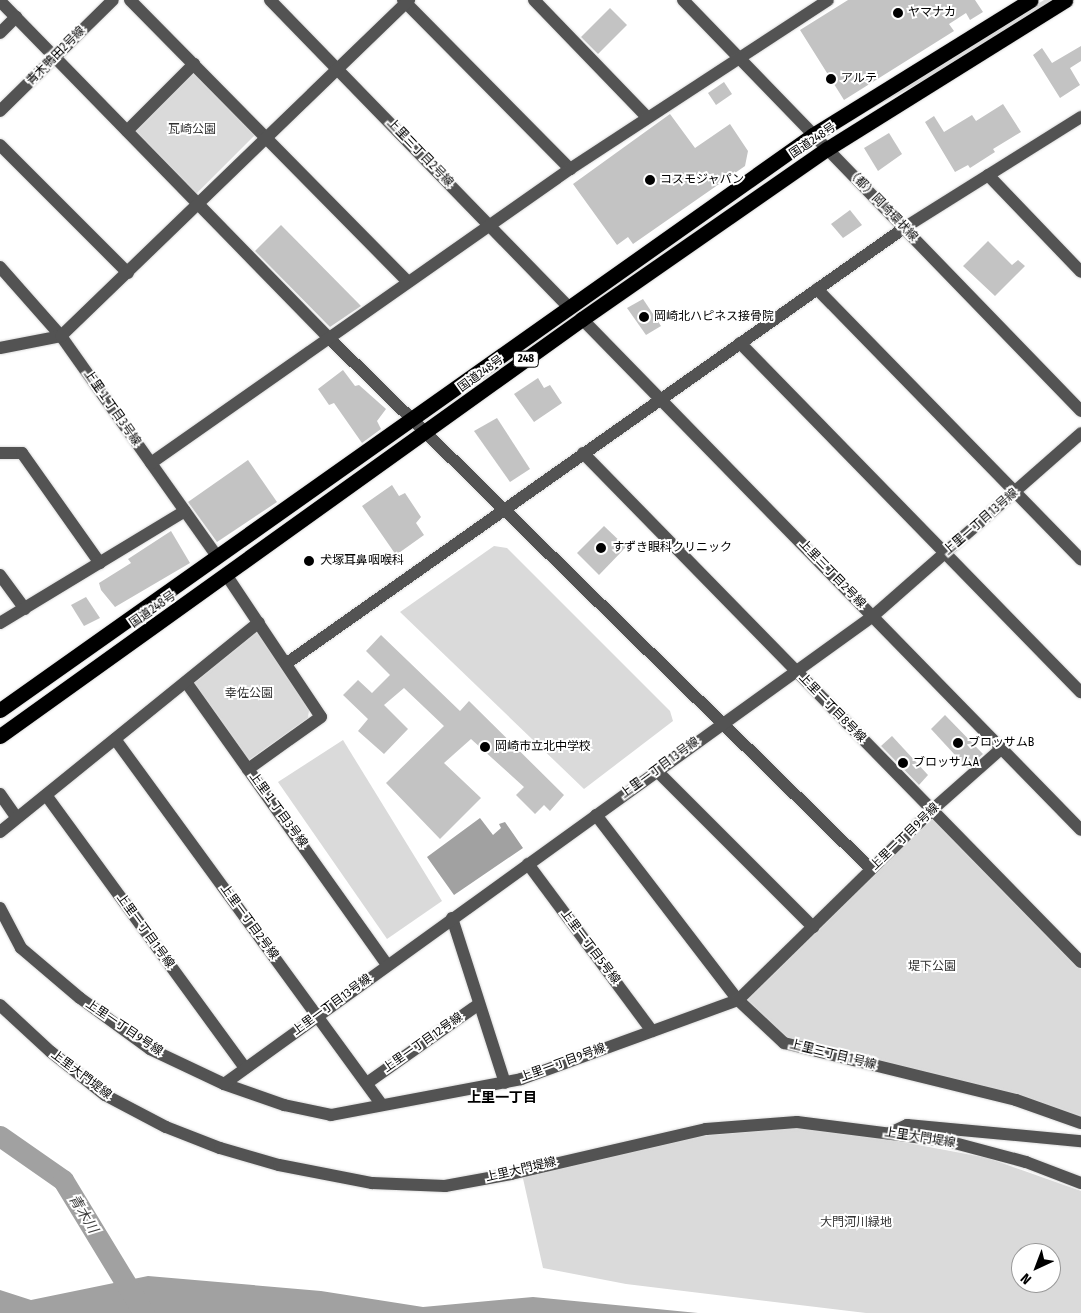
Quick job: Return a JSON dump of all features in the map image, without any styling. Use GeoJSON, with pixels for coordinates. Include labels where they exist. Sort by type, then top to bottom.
{"type":"FeatureCollection","features":[{"type":"Feature","properties":{"kind":"highway","name":"国道248号"},"geometry":{"type":"LineString","coordinates":[[0,710],[216,555],[813,135],[1031,0]]}},
{"type":"Feature","properties":{"kind":"highway","name":"国道248号"},"geometry":{"type":"LineString","coordinates":[[0,736],[227,576],[582,319],[827,149],[1064,0]]}},
{"type":"Feature","properties":{"kind":"street"},"geometry":{"type":"LineString","coordinates":[[0,0],[330,339],[871,869]]}},
{"type":"Feature","properties":{"kind":"street","name":"青木鴨田2号線"},"geometry":{"type":"LineString","coordinates":[[0,111],[112,0]]}},
{"type":"Feature","properties":{"kind":"street"},"geometry":{"type":"LineString","coordinates":[[130,0],[408,282]]}},
{"type":"Feature","properties":{"kind":"street","name":"上里三丁目2号線"},"geometry":{"type":"LineString","coordinates":[[270,0],[568,308]]}},
{"type":"Feature","properties":{"kind":"street"},"geometry":{"type":"LineString","coordinates":[[534,0],[646,117]]}},
{"type":"Feature","properties":{"kind":"street","name":"（都）岡崎環状線"},"geometry":{"type":"LineString","coordinates":[[683,0],[1081,410]]}},
{"type":"Feature","properties":{"kind":"street"},"geometry":{"type":"LineString","coordinates":[[0,348],[61,336],[338,70],[406,1],[570,169]]}},
{"type":"Feature","properties":{"kind":"street"},"geometry":{"type":"LineString","coordinates":[[151,463],[570,169],[737,56],[824,1]]}},
{"type":"Feature","properties":{"kind":"street"},"geometry":{"type":"LineString","coordinates":[[0,34],[16,17]]}},
{"type":"Feature","properties":{"kind":"street"},"geometry":{"type":"LineString","coordinates":[[127,131],[194,64]]}},
{"type":"Feature","properties":{"kind":"street"},"geometry":{"type":"LineString","coordinates":[[287,664],[904,228],[988,175],[1079,122]]}},
{"type":"Feature","properties":{"kind":"street"},"geometry":{"type":"LineString","coordinates":[[0,145],[128,273]]}},
{"type":"Feature","properties":{"kind":"street"},"geometry":{"type":"LineString","coordinates":[[988,175],[1081,272]]}},
{"type":"Feature","properties":{"kind":"street","name":"上里１丁目3号線"},"geometry":{"type":"LineString","coordinates":[[0,267],[61,336],[216,555]]}},
{"type":"Feature","properties":{"kind":"street"},"geometry":{"type":"LineString","coordinates":[[817,289],[1081,560]]}},
{"type":"Feature","properties":{"kind":"street","name":"上里三丁目2号線"},"geometry":{"type":"LineString","coordinates":[[582,319],[1081,830]]}},
{"type":"Feature","properties":{"kind":"street"},"geometry":{"type":"LineString","coordinates":[[740,343],[1081,692]]}},
{"type":"Feature","properties":{"kind":"street","name":"上里一丁目13号線"},"geometry":{"type":"LineString","coordinates":[[224,1084],[872,616],[1081,433]]}},
{"type":"Feature","properties":{"kind":"street"},"geometry":{"type":"LineString","coordinates":[[0,453],[22,453],[100,563]]}},
{"type":"Feature","properties":{"kind":"street","name":"上里一丁目8号線"},"geometry":{"type":"LineString","coordinates":[[583,454],[1081,962]]}},
{"type":"Feature","properties":{"kind":"street"},"geometry":{"type":"LineString","coordinates":[[0,623],[186,512]]}},
{"type":"Feature","properties":{"kind":"street"},"geometry":{"type":"LineString","coordinates":[[0,575],[24,609]]}},
{"type":"Feature","properties":{"kind":"street","name":"上里１丁目3号線"},"geometry":{"type":"LineString","coordinates":[[227,576],[321,717],[248,769],[387,965]]}},
{"type":"Feature","properties":{"kind":"street"},"geometry":{"type":"LineString","coordinates":[[0,832],[259,622]]}},
{"type":"Feature","properties":{"kind":"street"},"geometry":{"type":"LineString","coordinates":[[186,682],[248,769]]}},
{"type":"Feature","properties":{"kind":"street","name":"上里一丁目2号線"},"geometry":{"type":"LineString","coordinates":[[115,739],[382,1104]]}},
{"type":"Feature","properties":{"kind":"street","name":"上里一丁目9号線"},"geometry":{"type":"LineString","coordinates":[[0,908],[22,948],[80,998],[150,1049],[224,1084],[284,1105],[331,1115],[382,1104],[505,1083],[738,1000],[932,810],[1001,749]]}},
{"type":"Feature","properties":{"kind":"street"},"geometry":{"type":"LineString","coordinates":[[657,771],[813,927]]}},
{"type":"Feature","properties":{"kind":"street"},"geometry":{"type":"LineString","coordinates":[[0,794],[18,818]]}},
{"type":"Feature","properties":{"kind":"street","name":"上里一丁目1号線"},"geometry":{"type":"LineString","coordinates":[[46,795],[245,1068]]}},
{"type":"Feature","properties":{"kind":"street","name":"上里三丁目1号線"},"geometry":{"type":"LineString","coordinates":[[596,815],[738,1000],[784,1043],[1016,1100],[1081,1122]]}},
{"type":"Feature","properties":{"kind":"street","name":"上里一丁目5号線"},"geometry":{"type":"LineString","coordinates":[[528,864],[652,1031]]}},
{"type":"Feature","properties":{"kind":"street"},"geometry":{"type":"LineString","coordinates":[[452,918],[505,1083]]}},
{"type":"Feature","properties":{"kind":"street","name":"上里一丁目12号線"},"geometry":{"type":"LineString","coordinates":[[367,1083],[479,1004]]}},
{"type":"Feature","properties":{"kind":"street","name":"上里大門堤線"},"geometry":{"type":"LineString","coordinates":[[0,1005],[51,1052],[105,1095],[166,1127],[220,1148],[279,1165],[372,1183],[445,1186],[511,1174],[706,1129],[743,1124],[797,1122],[946,1141],[993,1152],[1081,1183]]}},
{"type":"Feature","properties":{"kind":"street"},"geometry":{"type":"LineString","coordinates":[[890,1134],[907,1125],[1081,1141]]}},
{"type":"Feature","properties":{"kind":"green space"},"geometry":{"type":"Polygon","coordinates":[[[1044,0],[1054,0],[946,68],[848,122],[1044,0]]]}},
{"type":"Feature","properties":{"kind":"green space","name":"瓦崎公園"},"geometry":{"type":"Polygon","coordinates":[[[190,73],[194,73],[256,134],[195,195],[135,133],[135,127],[190,73]]]}},
{"type":"Feature","properties":{"kind":"green space"},"geometry":{"type":"Polygon","coordinates":[[[494,546],[507,548],[670,711],[673,721],[584,789],[400,612],[494,546]]]}},
{"type":"Feature","properties":{"kind":"green space","name":"幸佐公園"},"geometry":{"type":"Polygon","coordinates":[[[255,632],[259,633],[309,710],[308,718],[249,760],[245,759],[194,683],[255,632]]]}},
{"type":"Feature","properties":{"kind":"green space"},"geometry":{"type":"Polygon","coordinates":[[[343,740],[442,901],[387,939],[278,782],[343,740]]]}},
{"type":"Feature","properties":{"kind":"green space","name":"堤下公園"},"geometry":{"type":"Polygon","coordinates":[[[930,820],[935,820],[1081,969],[1081,1117],[786,1038],[748,1004],[747,998],[930,820]]]}},
{"type":"Feature","properties":{"kind":"green space","name":"大門河川緑地"},"geometry":{"type":"Polygon","coordinates":[[[795,1128],[870,1136],[988,1158],[1081,1191],[1081,1313],[866,1313],[626,1284],[543,1268],[522,1174],[701,1136],[795,1128]]]}},
{"type":"Feature","properties":{"kind":"shaded area"},"geometry":{"type":"Polygon","coordinates":[[[480,818],[493,835],[501,828],[499,824],[505,822],[523,848],[454,895],[427,857],[480,818]]]}},
{"type":"Feature","properties":{"kind":"shaded area"},"geometry":{"type":"Polygon","coordinates":[[[148,1276],[321,1291],[423,1307],[533,1297],[698,1313],[0,1313],[0,1290],[31,1300],[148,1276]]]}},
{"type":"Feature","properties":{"kind":"building","name":"アルテ"},"geometry":{"type":"Polygon","coordinates":[[[848,0],[975,0],[983,12],[970,20],[966,13],[949,24],[954,31],[844,100],[800,30],[848,0]]]}},
{"type":"Feature","properties":{"kind":"building"},"geometry":{"type":"Polygon","coordinates":[[[610,8],[627,25],[598,54],[581,37],[610,8]]]}},
{"type":"Feature","properties":{"kind":"building"},"geometry":{"type":"Polygon","coordinates":[[[1081,46],[1081,61],[1070,68],[1080,85],[1060,98],[1033,55],[1042,48],[1052,63],[1081,46]]]}},
{"type":"Feature","properties":{"kind":"building"},"geometry":{"type":"Polygon","coordinates":[[[724,82],[732,94],[716,105],[708,93],[724,82]]]}},
{"type":"Feature","properties":{"kind":"building"},"geometry":{"type":"Polygon","coordinates":[[[1003,104],[1021,132],[993,149],[995,152],[970,168],[968,165],[955,172],[925,122],[934,116],[944,132],[972,115],[976,121],[1003,104]]]}},
{"type":"Feature","properties":{"kind":"building","name":"コスモジャパン"},"geometry":{"type":"Polygon","coordinates":[[[670,114],[695,148],[730,124],[748,151],[745,166],[633,244],[628,237],[617,245],[573,184],[670,114]]]}},
{"type":"Feature","properties":{"kind":"building"},"geometry":{"type":"Polygon","coordinates":[[[889,133],[902,154],[878,171],[864,148],[889,133]]]}},
{"type":"Feature","properties":{"kind":"building"},"geometry":{"type":"Polygon","coordinates":[[[850,210],[862,225],[843,238],[831,224],[850,210]]]}},
{"type":"Feature","properties":{"kind":"building"},"geometry":{"type":"Polygon","coordinates":[[[281,225],[361,306],[330,327],[255,251],[281,225]]]}},
{"type":"Feature","properties":{"kind":"building"},"geometry":{"type":"Polygon","coordinates":[[[988,241],[1012,265],[1018,260],[1025,266],[995,296],[963,266],[988,241]]]}},
{"type":"Feature","properties":{"kind":"building","name":"岡崎北ハピネス接骨院"},"geometry":{"type":"Polygon","coordinates":[[[643,299],[661,326],[646,335],[627,308],[643,299]]]}},
{"type":"Feature","properties":{"kind":"building"},"geometry":{"type":"Polygon","coordinates":[[[343,370],[355,386],[359,385],[386,409],[377,421],[381,429],[362,443],[334,403],[329,405],[318,389],[343,370]]]}},
{"type":"Feature","properties":{"kind":"building"},"geometry":{"type":"Polygon","coordinates":[[[538,378],[544,388],[550,385],[562,403],[534,422],[514,394],[538,378]]]}},
{"type":"Feature","properties":{"kind":"building"},"geometry":{"type":"Polygon","coordinates":[[[497,418],[530,469],[510,482],[474,431],[497,418]]]}},
{"type":"Feature","properties":{"kind":"building"},"geometry":{"type":"Polygon","coordinates":[[[248,460],[277,502],[217,542],[188,502],[248,460]]]}},
{"type":"Feature","properties":{"kind":"building"},"geometry":{"type":"Polygon","coordinates":[[[392,485],[399,496],[405,493],[421,517],[416,523],[424,535],[396,555],[362,506],[392,485]]]}},
{"type":"Feature","properties":{"kind":"building"},"geometry":{"type":"Polygon","coordinates":[[[604,526],[626,547],[599,575],[577,553],[604,526]]]}},
{"type":"Feature","properties":{"kind":"building"},"geometry":{"type":"Polygon","coordinates":[[[171,531],[190,563],[115,607],[101,590],[99,583],[131,563],[128,559],[171,531]]]}},
{"type":"Feature","properties":{"kind":"building"},"geometry":{"type":"Polygon","coordinates":[[[86,597],[100,618],[84,626],[71,605],[86,597]]]}},
{"type":"Feature","properties":{"kind":"building"},"geometry":{"type":"Polygon","coordinates":[[[381,635],[460,711],[469,701],[564,795],[550,811],[544,805],[535,814],[516,795],[524,787],[471,739],[444,763],[481,798],[440,839],[386,783],[444,726],[404,688],[384,705],[408,729],[384,754],[358,731],[368,719],[343,695],[358,680],[372,693],[390,675],[366,651],[381,635]]]}},
{"type":"Feature","properties":{"kind":"building","name":"ブロッサムB"},"geometry":{"type":"Polygon","coordinates":[[[945,715],[983,754],[967,768],[931,729],[945,715]]]}},
{"type":"Feature","properties":{"kind":"building","name":"ブロッサムA"},"geometry":{"type":"Polygon","coordinates":[[[892,736],[928,775],[919,785],[881,746],[892,736]]]}},
{"type":"Feature","properties":{"kind":"waterway","name":"青木川"},"geometry":{"type":"LineString","coordinates":[[0,1136],[63,1180],[144,1313]]}},
{"type":"Feature","properties":{"kind":"place","name":"ヤマナカ"},"geometry":{"type":"Point","coordinates":[898,13]}},
{"type":"Feature","properties":{"kind":"place","name":"アルテ"},"geometry":{"type":"Point","coordinates":[831,79]}},
{"type":"Feature","properties":{"kind":"place","name":"コスモジャパン"},"geometry":{"type":"Point","coordinates":[650,180]}},
{"type":"Feature","properties":{"kind":"place","name":"岡崎北ハピネス接骨院"},"geometry":{"type":"Point","coordinates":[644,317]}},
{"type":"Feature","properties":{"kind":"place","name":"すずき眼科クリニック"},"geometry":{"type":"Point","coordinates":[601,548]}},
{"type":"Feature","properties":{"kind":"place","name":"犬塚耳鼻咽喉科"},"geometry":{"type":"Point","coordinates":[309,561]}},
{"type":"Feature","properties":{"kind":"place","name":"ブロッサムB"},"geometry":{"type":"Point","coordinates":[958,743]}},
{"type":"Feature","properties":{"kind":"place","name":"岡崎市立北中学校"},"geometry":{"type":"Point","coordinates":[485,747]}},
{"type":"Feature","properties":{"kind":"place","name":"ブロッサムA"},"geometry":{"type":"Point","coordinates":[903,763]}},
{"type":"Feature","properties":{"kind":"district","name":"上里一丁目"},"geometry":{"type":"Point","coordinates":[502,1098]}}]}
